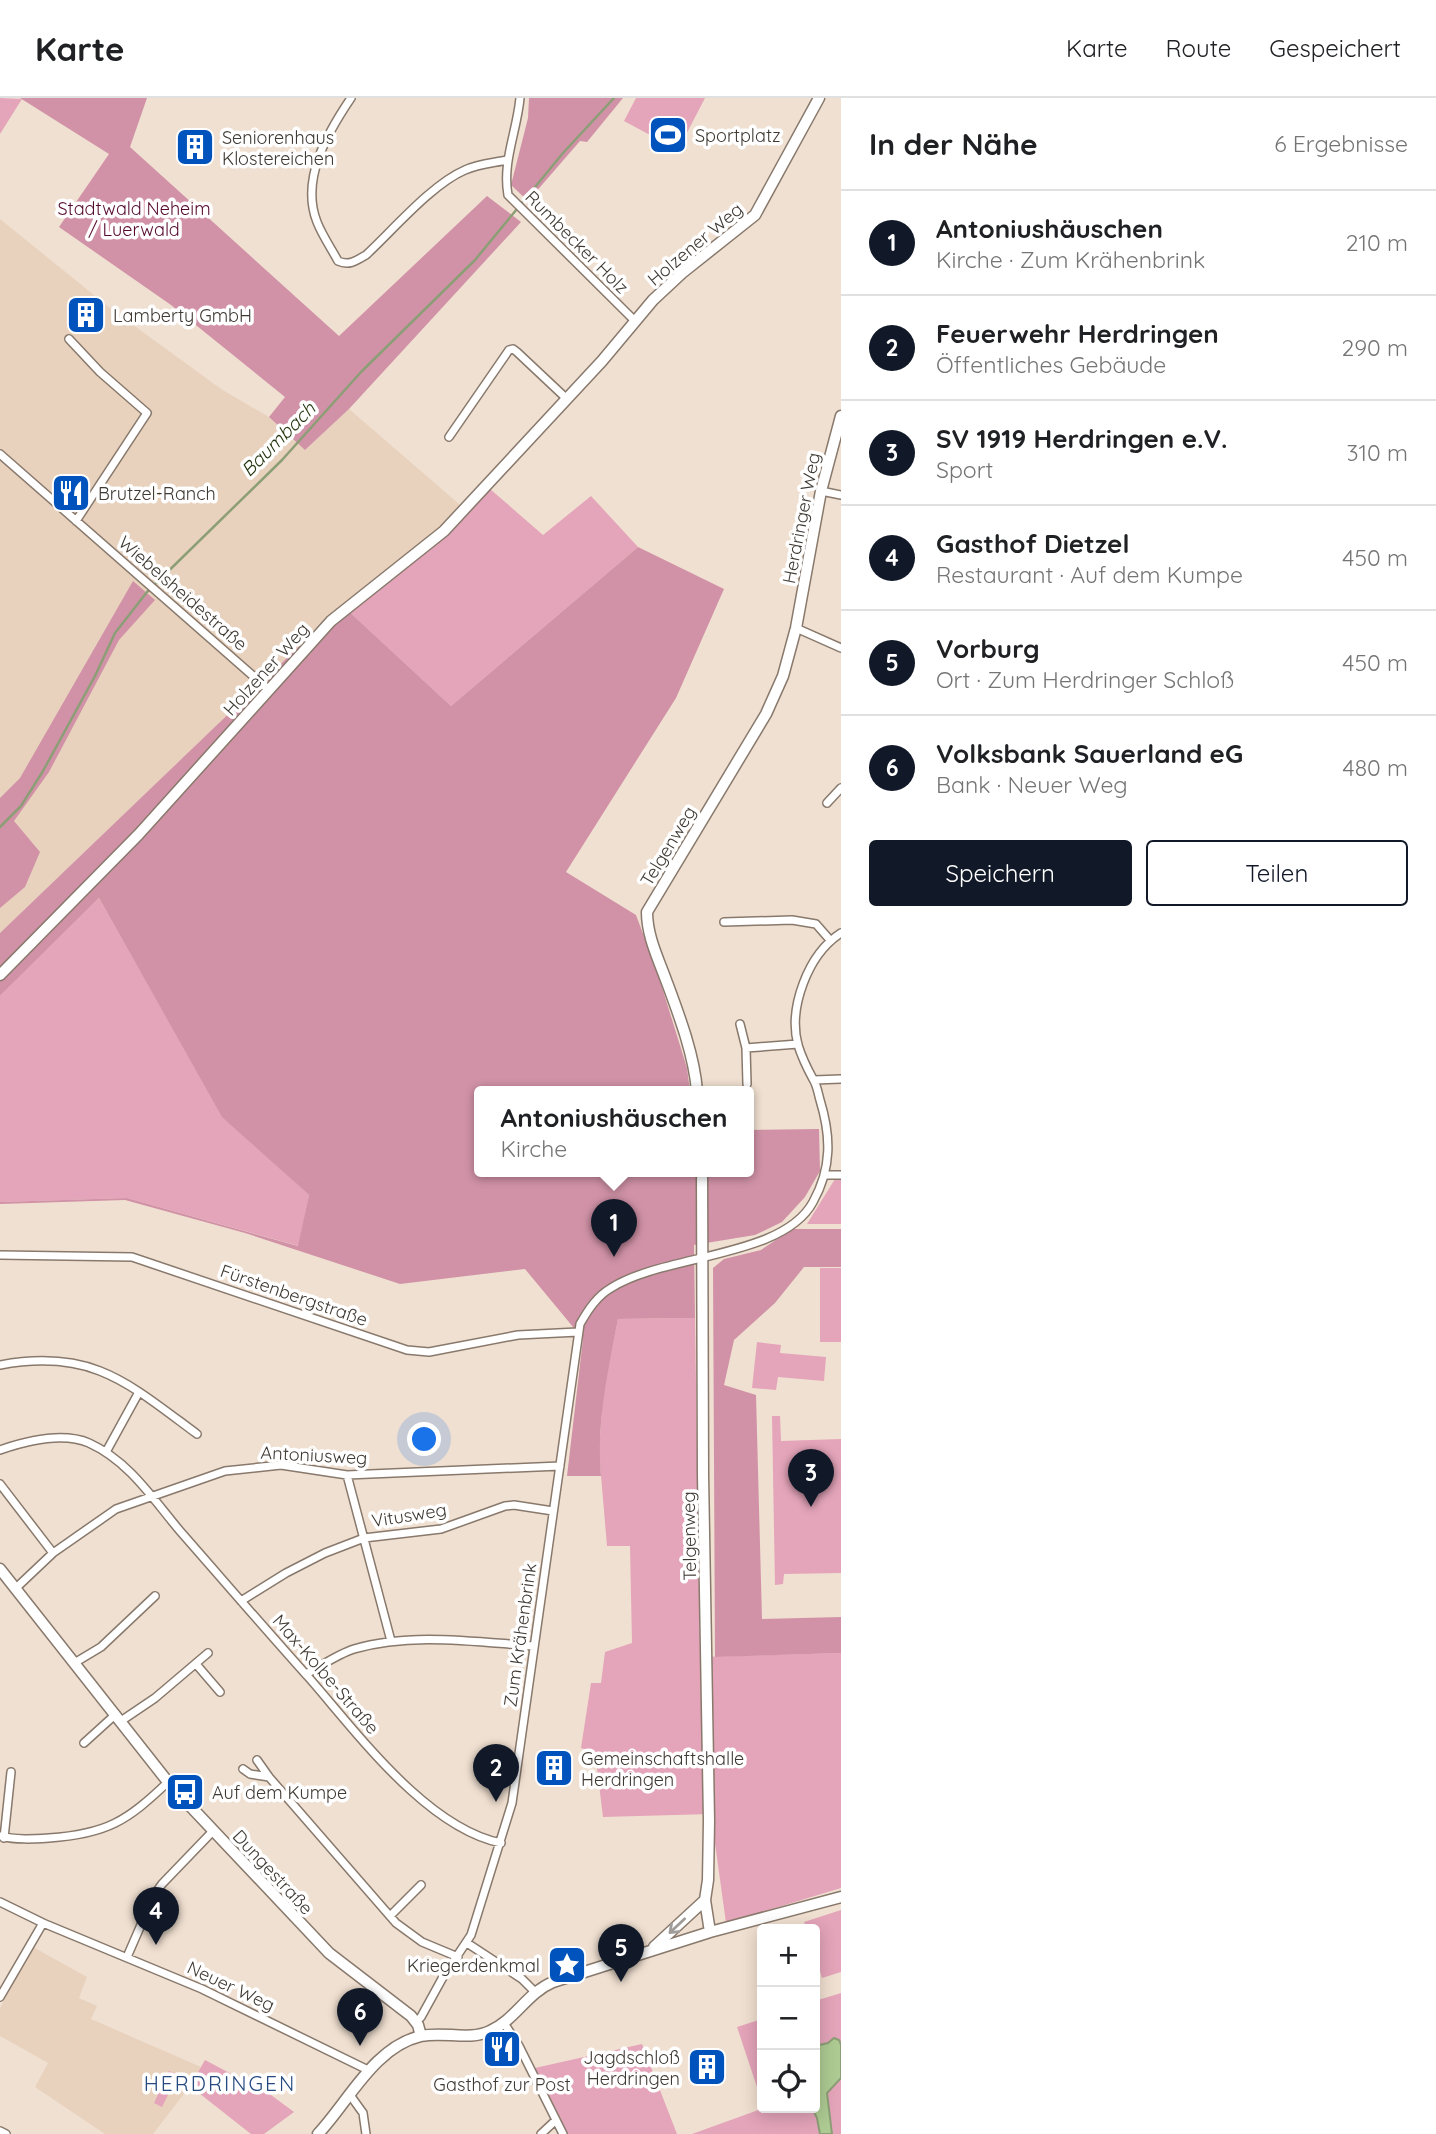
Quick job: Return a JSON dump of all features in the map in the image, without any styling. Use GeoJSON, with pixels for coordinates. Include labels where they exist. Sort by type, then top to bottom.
{"type":"FeatureCollection","features":[{"type":"Feature","properties":{"kind":"main road","name":"Holzener Weg"},"geometry":{"type":"LineString","coordinates":[[0,975],[139,834],[341,611],[444,531],[668,285],[755,215],[819,98]]}},
{"type":"Feature","properties":{"kind":"main road","name":"Herdringer Weg"},"geometry":{"type":"LineString","coordinates":[[796,628],[821,491],[841,416]]}},
{"type":"Feature","properties":{"kind":"main road","name":"Telgenweg"},"geometry":{"type":"LineString","coordinates":[[697,1086],[696,1073],[648,932],[647,912],[766,713],[783,676],[796,628]]}},
{"type":"Feature","properties":{"kind":"main road","name":"Telgenweg"},"geometry":{"type":"LineString","coordinates":[[702,1177],[709,1808],[705,1900],[710,1932]]}},
{"type":"Feature","properties":{"kind":"main road","name":"Dungestraße"},"geometry":{"type":"LineString","coordinates":[[0,1569],[169,1782],[329,1954],[416,2022]]}},
{"type":"Feature","properties":{"kind":"main road"},"geometry":{"type":"LineString","coordinates":[[318,2134],[370,2071],[396,2047],[421,2036],[477,2035],[490,2032],[506,2021],[535,1992],[553,1982],[710,1932],[841,1897]]}},
{"type":"Feature","properties":{"kind":"main road"},"geometry":{"type":"LineString","coordinates":[[649,1952],[705,1900]]}},
{"type":"Feature","properties":{"kind":"main road"},"geometry":{"type":"LineString","coordinates":[[416,2022],[421,2036]]}},
{"type":"Feature","properties":{"kind":"street"},"geometry":{"type":"LineString","coordinates":[[351,98],[322,146],[313,190],[316,220],[338,261],[344,264],[353,263],[366,255],[427,197],[453,177],[478,165],[507,160]]}},
{"type":"Feature","properties":{"kind":"street","name":"Rumbecker Holz"},"geometry":{"type":"LineString","coordinates":[[520,98],[518,121],[507,160],[508,195],[635,321]]}},
{"type":"Feature","properties":{"kind":"street"},"geometry":{"type":"LineString","coordinates":[[69,340],[100,372],[147,413],[76,522]]}},
{"type":"Feature","properties":{"kind":"street"},"geometry":{"type":"LineString","coordinates":[[449,437],[509,350],[517,352],[567,399]]}},
{"type":"Feature","properties":{"kind":"street","name":"Wiebelsheidestraße"},"geometry":{"type":"LineString","coordinates":[[0,454],[268,689]]}},
{"type":"Feature","properties":{"kind":"street"},"geometry":{"type":"LineString","coordinates":[[821,491],[841,495]]}},
{"type":"Feature","properties":{"kind":"street"},"geometry":{"type":"LineString","coordinates":[[796,628],[841,648]]}},
{"type":"Feature","properties":{"kind":"street"},"geometry":{"type":"LineString","coordinates":[[827,803],[841,788]]}},
{"type":"Feature","properties":{"kind":"street"},"geometry":{"type":"LineString","coordinates":[[724,922],[792,920],[816,924],[830,940]]}},
{"type":"Feature","properties":{"kind":"street"},"geometry":{"type":"LineString","coordinates":[[841,933],[830,940],[817,956],[802,987],[795,1021],[798,1044],[807,1071],[814,1080],[829,1137],[826,1175],[841,1175]]}},
{"type":"Feature","properties":{"kind":"street"},"geometry":{"type":"LineString","coordinates":[[740,1024],[746,1048],[747,1084]]}},
{"type":"Feature","properties":{"kind":"street"},"geometry":{"type":"LineString","coordinates":[[746,1048],[798,1044]]}},
{"type":"Feature","properties":{"kind":"street"},"geometry":{"type":"LineString","coordinates":[[814,1080],[841,1079]]}},
{"type":"Feature","properties":{"kind":"street","name":"Zum Krähenbrink"},"geometry":{"type":"LineString","coordinates":[[416,2022],[444,1974],[467,1943],[501,1843],[516,1780],[578,1332],[586,1314],[611,1288],[652,1270],[746,1245],[793,1226],[812,1205],[826,1175]]}},
{"type":"Feature","properties":{"kind":"street","name":"Fürstenbergstraße"},"geometry":{"type":"LineString","coordinates":[[0,1255],[132,1257],[407,1350],[429,1352],[518,1335],[578,1332]]}},
{"type":"Feature","properties":{"kind":"street"},"geometry":{"type":"LineString","coordinates":[[0,1365],[44,1360],[74,1363],[103,1371],[139,1392],[197,1434]]}},
{"type":"Feature","properties":{"kind":"street"},"geometry":{"type":"LineString","coordinates":[[0,1450],[62,1438],[87,1442],[106,1452],[139,1392]]}},
{"type":"Feature","properties":{"kind":"street","name":"Max-Kolbe-Straße"},"geometry":{"type":"LineString","coordinates":[[106,1452],[152,1495],[369,1748],[407,1786],[473,1835],[501,1843]]}},
{"type":"Feature","properties":{"kind":"street","name":"Antoniusweg"},"geometry":{"type":"LineString","coordinates":[[16,1588],[53,1553],[103,1516],[152,1495],[225,1471],[281,1465],[347,1475],[560,1466]]}},
{"type":"Feature","properties":{"kind":"street"},"geometry":{"type":"LineString","coordinates":[[347,1475],[391,1641]]}},
{"type":"Feature","properties":{"kind":"street"},"geometry":{"type":"LineString","coordinates":[[0,1484],[53,1553]]}},
{"type":"Feature","properties":{"kind":"street","name":"Vitusweg"},"geometry":{"type":"LineString","coordinates":[[241,1601],[325,1553],[364,1538],[441,1529],[505,1506],[553,1511]]}},
{"type":"Feature","properties":{"kind":"street"},"geometry":{"type":"LineString","coordinates":[[76,1662],[101,1647],[155,1596]]}},
{"type":"Feature","properties":{"kind":"street"},"geometry":{"type":"LineString","coordinates":[[306,1674],[352,1649],[391,1641],[463,1641],[534,1646]]}},
{"type":"Feature","properties":{"kind":"street"},"geometry":{"type":"LineString","coordinates":[[84,1743],[118,1717],[155,1698],[208,1653]]}},
{"type":"Feature","properties":{"kind":"street"},"geometry":{"type":"LineString","coordinates":[[196,1664],[220,1692]]}},
{"type":"Feature","properties":{"kind":"street"},"geometry":{"type":"LineString","coordinates":[[257,1760],[390,1916],[416,1939],[458,1957]]}},
{"type":"Feature","properties":{"kind":"street"},"geometry":{"type":"LineString","coordinates":[[243,1769],[250,1774],[269,1777]]}},
{"type":"Feature","properties":{"kind":"street"},"geometry":{"type":"LineString","coordinates":[[11,1772],[2,1837],[70,1837],[98,1831],[124,1819],[169,1782]]}},
{"type":"Feature","properties":{"kind":"street"},"geometry":{"type":"LineString","coordinates":[[127,1957],[154,1895],[214,1831]]}},
{"type":"Feature","properties":{"kind":"street"},"geometry":{"type":"LineString","coordinates":[[390,1916],[421,1885]]}},
{"type":"Feature","properties":{"kind":"street","name":"Neuer Weg"},"geometry":{"type":"LineString","coordinates":[[0,1902],[43,1923],[204,1990],[370,2071]]}},
{"type":"Feature","properties":{"kind":"street"},"geometry":{"type":"LineString","coordinates":[[0,1997],[43,1923]]}},
{"type":"Feature","properties":{"kind":"street"},"geometry":{"type":"LineString","coordinates":[[467,1943],[522,1979],[535,1992]]}},
{"type":"Feature","properties":{"kind":"street"},"geometry":{"type":"LineString","coordinates":[[506,2021],[563,2134]]}},
{"type":"Feature","properties":{"kind":"street"},"geometry":{"type":"LineString","coordinates":[[350,2095],[363,2113],[366,2134]]}},
{"type":"Feature","properties":{"kind":"street"},"geometry":{"type":"LineString","coordinates":[[541,2134],[556,2120]]}},
{"type":"Feature","properties":{"kind":"street"},"geometry":{"type":"LineString","coordinates":[[0,2131],[6,2134]]}},
{"type":"Feature","properties":{"kind":"shaded area"},"geometry":{"type":"Polygon","coordinates":[[[0,98],[22,99],[0,134],[0,98]]]}},
{"type":"Feature","properties":{"kind":"shaded area","name":"Sportplatz"},"geometry":{"type":"Polygon","coordinates":[[[636,98],[705,98],[678,150],[624,121],[636,98]]]}},
{"type":"Feature","properties":{"kind":"shaded area"},"geometry":{"type":"Polygon","coordinates":[[[0,219],[110,308],[221,389],[269,417],[305,450],[349,409],[466,510],[342,605],[0,933],[0,219]]]}},
{"type":"Feature","properties":{"kind":"shaded area"},"geometry":{"type":"Polygon","coordinates":[[[490,489],[543,535],[591,496],[638,547],[451,706],[342,605],[490,489]]]}},
{"type":"Feature","properties":{"kind":"shaded area"},"geometry":{"type":"Polygon","coordinates":[[[99,898],[222,1116],[309,1195],[299,1246],[127,1198],[0,1202],[0,996],[99,898]]]}},
{"type":"Feature","properties":{"kind":"shaded area"},"geometry":{"type":"Polygon","coordinates":[[[835,1179],[841,1179],[841,1224],[807,1224],[835,1179]]]}},
{"type":"Feature","properties":{"kind":"shaded area"},"geometry":{"type":"Polygon","coordinates":[[[820,1268],[841,1268],[841,1342],[820,1342],[820,1268]]]}},
{"type":"Feature","properties":{"kind":"shaded area"},"geometry":{"type":"Polygon","coordinates":[[[695,1318],[700,1657],[841,1653],[841,1888],[726,1923],[711,1814],[603,1817],[595,1752],[581,1748],[591,1683],[601,1683],[605,1652],[632,1643],[630,1546],[607,1546],[599,1452],[603,1392],[618,1319],[695,1318]]]}},
{"type":"Feature","properties":{"kind":"shaded area"},"geometry":{"type":"Polygon","coordinates":[[[757,1342],[781,1345],[780,1353],[826,1357],[824,1381],[778,1377],[776,1390],[752,1388],[757,1342]]]}},
{"type":"Feature","properties":{"kind":"shaded area"},"geometry":{"type":"Polygon","coordinates":[[[772,1416],[780,1416],[781,1441],[841,1439],[841,1573],[784,1574],[783,1584],[775,1585],[772,1416]]]}},
{"type":"Feature","properties":{"kind":"shaded area"},"geometry":{"type":"Polygon","coordinates":[[[841,1910],[841,1972],[822,1978],[820,1924],[804,1922],[841,1910]]]}},
{"type":"Feature","properties":{"kind":"shaded area"},"geometry":{"type":"Polygon","coordinates":[[[33,1947],[87,1977],[79,1998],[97,2006],[91,2019],[201,2067],[190,2086],[153,2134],[105,2134],[35,2087],[48,2063],[0,2036],[0,2008],[33,1947]]]}},
{"type":"Feature","properties":{"kind":"shaded area"},"geometry":{"type":"Polygon","coordinates":[[[841,1993],[841,2134],[692,2134],[757,2111],[757,2113],[820,2113],[820,1999],[841,1993]]]}},
{"type":"Feature","properties":{"kind":"shaded area"},"geometry":{"type":"Polygon","coordinates":[[[757,2021],[757,2087],[737,2027],[757,2021]]]}},
{"type":"Feature","properties":{"kind":"shaded area"},"geometry":{"type":"Polygon","coordinates":[[[834,2038],[839,2040],[841,2045],[841,2078],[827,2093],[832,2134],[820,2134],[814,2113],[820,2113],[820,2045],[834,2038]]]}},
{"type":"Feature","properties":{"kind":"shaded area"},"geometry":{"type":"Polygon","coordinates":[[[642,2044],[677,2134],[568,2134],[535,2068],[642,2044]]]}},
{"type":"Feature","properties":{"kind":"shaded area"},"geometry":{"type":"Polygon","coordinates":[[[205,2060],[271,2095],[294,2112],[264,2134],[251,2134],[190,2086],[205,2060]]]}},
{"type":"Feature","properties":{"kind":"shaded area"},"geometry":{"type":"Polygon","coordinates":[[[169,2071],[178,2075],[162,2107],[154,2103],[169,2071]]]}},
{"type":"Feature","properties":{"kind":"green space","name":"Stadtwald Neheim / Luerwald"},"geometry":{"type":"Polygon","coordinates":[[[20,98],[147,98],[130,147],[339,336],[487,196],[521,222],[349,409],[305,450],[269,417],[285,397],[171,305],[59,227],[109,154],[20,98]]]}},
{"type":"Feature","properties":{"kind":"green space"},"geometry":{"type":"Polygon","coordinates":[[[529,98],[623,98],[587,142],[580,141],[528,201],[511,185],[528,118],[529,98]]]}},
{"type":"Feature","properties":{"kind":"green space"},"geometry":{"type":"Polygon","coordinates":[[[638,547],[724,589],[676,698],[566,872],[636,915],[657,971],[687,1068],[689,1086],[474,1086],[474,1177],[754,1177],[754,1130],[819,1129],[820,1171],[805,1197],[782,1222],[755,1235],[694,1245],[695,1318],[618,1319],[602,1417],[601,1476],[567,1476],[583,1339],[525,1269],[400,1284],[245,1233],[125,1200],[0,1204],[127,1198],[298,1246],[309,1195],[222,1117],[99,898],[0,996],[0,933],[342,605],[451,706],[638,547]]]}},
{"type":"Feature","properties":{"kind":"green space"},"geometry":{"type":"Polygon","coordinates":[[[133,581],[155,600],[119,640],[49,772],[14,821],[40,852],[25,887],[0,908],[0,798],[20,778],[133,581]]]}},
{"type":"Feature","properties":{"kind":"green space"},"geometry":{"type":"Polygon","coordinates":[[[792,1229],[841,1229],[841,1267],[804,1267],[775,1303],[734,1340],[724,1385],[756,1395],[762,1619],[841,1617],[841,1653],[715,1657],[713,1268],[724,1259],[761,1250],[792,1229]]]}},
{"type":"Feature","properties":{"kind":"waterway","name":"Baumbach"},"geometry":{"type":"LineString","coordinates":[[0,827],[21,806],[43,771],[95,676],[115,633],[147,592],[282,460],[361,372],[475,260],[563,153],[614,98]]}},
{"type":"Feature","properties":{"kind":"place","name":"Sportplatz"},"geometry":{"type":"Point","coordinates":[668,135]}},
{"type":"Feature","properties":{"kind":"place","name":"Seniorenhaus Klostereichen"},"geometry":{"type":"Point","coordinates":[195,147]}},
{"type":"Feature","properties":{"kind":"place","name":"Lamberty GmbH"},"geometry":{"type":"Point","coordinates":[86,315]}},
{"type":"Feature","properties":{"kind":"place","name":"Brutzel-Ranch"},"geometry":{"type":"Point","coordinates":[71,493]}},
{"type":"Feature","properties":{"kind":"place","name":"Antoniushäuschen"},"geometry":{"type":"Point","coordinates":[614,1257]}},
{"type":"Feature","properties":{"kind":"place","name":"SV 1919 Herdringen e.V."},"geometry":{"type":"Point","coordinates":[811,1507]}},
{"type":"Feature","properties":{"kind":"place","name":"Gemeinschaftshalle Herdringen"},"geometry":{"type":"Point","coordinates":[554,1768]}},
{"type":"Feature","properties":{"kind":"place","name":"Auf dem Kumpe"},"geometry":{"type":"Point","coordinates":[185,1792]}},
{"type":"Feature","properties":{"kind":"place","name":"Feuerwehr Herdringen"},"geometry":{"type":"Point","coordinates":[496,1802]}},
{"type":"Feature","properties":{"kind":"place","name":"Gasthof Dietzel"},"geometry":{"type":"Point","coordinates":[156,1945]}},
{"type":"Feature","properties":{"kind":"place","name":"Kriegerdenkmal"},"geometry":{"type":"Point","coordinates":[567,1965]}},
{"type":"Feature","properties":{"kind":"place","name":"Vorburg"},"geometry":{"type":"Point","coordinates":[621,1982]}},
{"type":"Feature","properties":{"kind":"place","name":"Volksbank Sauerland eG"},"geometry":{"type":"Point","coordinates":[360,2046]}},
{"type":"Feature","properties":{"kind":"place","name":"Gasthof zur Post"},"geometry":{"type":"Point","coordinates":[502,2049]}},
{"type":"Feature","properties":{"kind":"place","name":"Jagdschloß Herdringen"},"geometry":{"type":"Point","coordinates":[707,2067]}},
{"type":"Feature","properties":{"kind":"district","name":"HERDRINGEN"},"geometry":{"type":"Point","coordinates":[220,2083]}}]}
